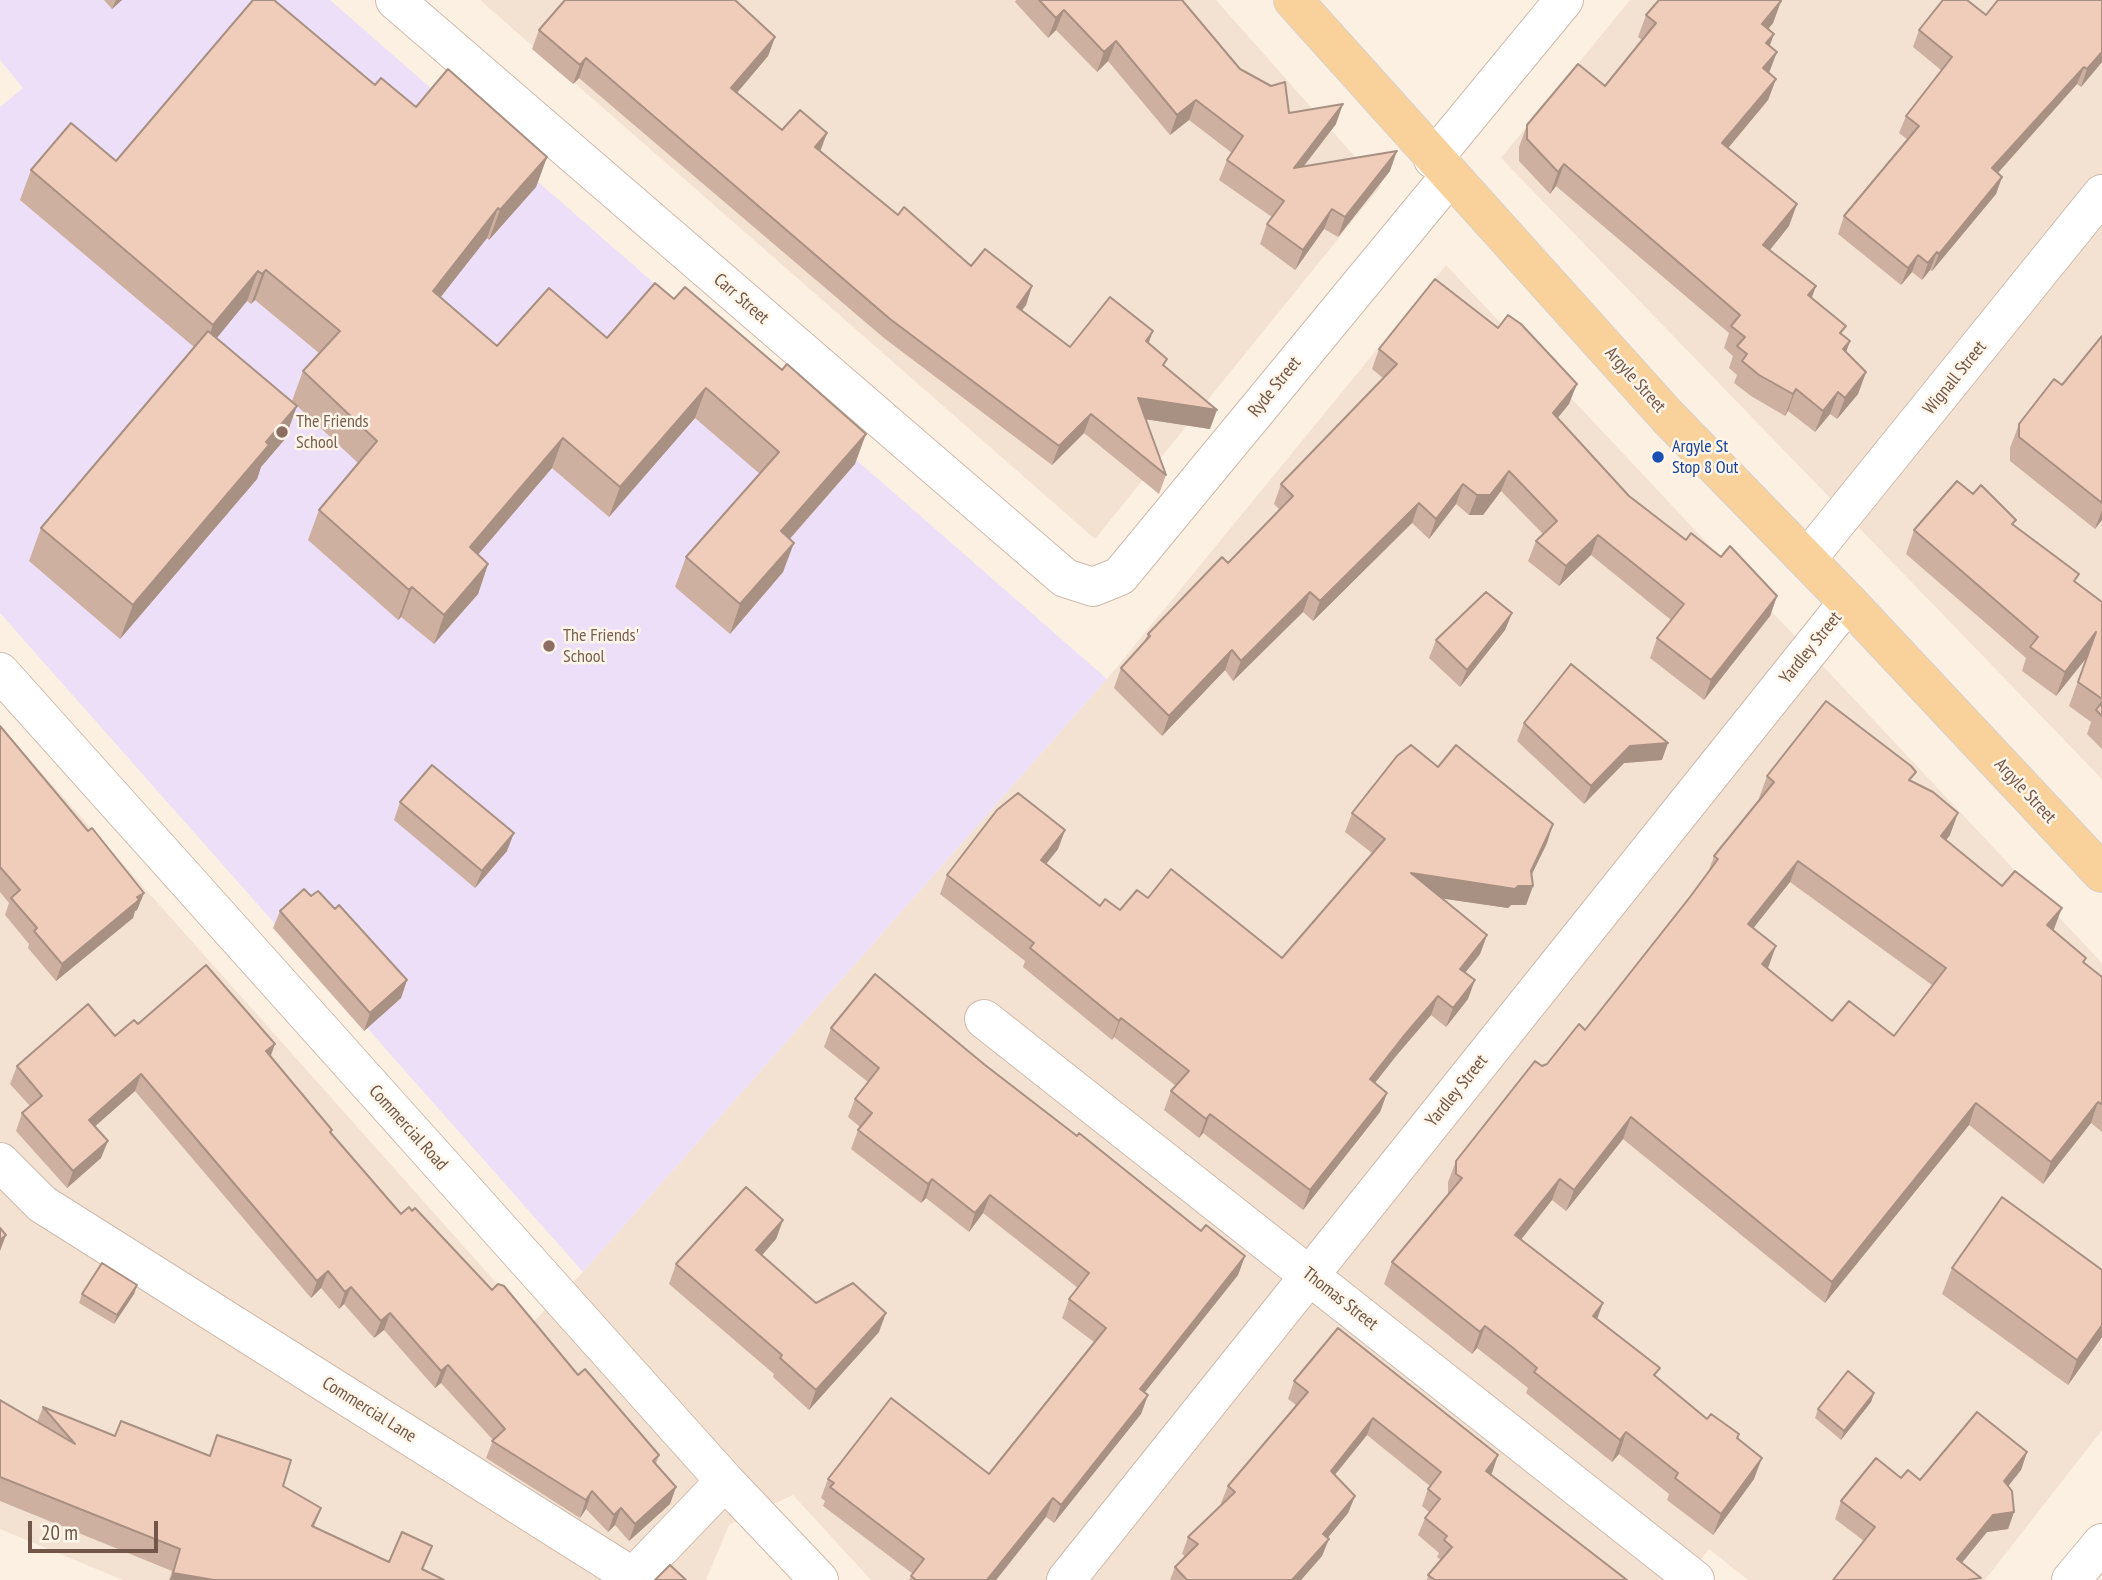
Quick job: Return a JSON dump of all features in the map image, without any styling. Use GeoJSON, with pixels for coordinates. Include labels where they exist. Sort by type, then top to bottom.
{"type":"FeatureCollection","features":[{"type":"Feature","properties":{"kind":"main road","name":"Argyle Street"},"geometry":{"type":"LineString","coordinates":[[1293,0],[1441,168],[1667,416],[1848,602],[2102,873]]}},
{"type":"Feature","properties":{"kind":"street","name":"Carr Street"},"geometry":{"type":"LineString","coordinates":[[395,0],[1065,578],[1093,587]]}},
{"type":"Feature","properties":{"kind":"street","name":"Ryde Street"},"geometry":{"type":"LineString","coordinates":[[1093,587],[1120,576],[1441,168],[1564,0]]}},
{"type":"Feature","properties":{"kind":"street","name":"Wignall Street"},"geometry":{"type":"LineString","coordinates":[[1807,559],[2102,194]]}},
{"type":"Feature","properties":{"kind":"street","name":"Yardley Street"},"geometry":{"type":"LineString","coordinates":[[1066,1580],[1848,602]]}},
{"type":"Feature","properties":{"kind":"street","name":"Commercial Road"},"geometry":{"type":"LineString","coordinates":[[0,673],[725,1481],[819,1580]]}},
{"type":"Feature","properties":{"kind":"street","name":"Thomas Street"},"geometry":{"type":"LineString","coordinates":[[984,1019],[1695,1580]]}},
{"type":"Feature","properties":{"kind":"street","name":"Commercial Lane"},"geometry":{"type":"LineString","coordinates":[[0,1162],[42,1204],[633,1577],[725,1481]]}},
{"type":"Feature","properties":{"kind":"street"},"geometry":{"type":"LineString","coordinates":[[2071,1580],[2102,1543]]}},
{"type":"Feature","properties":{"kind":"shaded area","name":"The Friends' School"},"geometry":{"type":"Polygon","coordinates":[[[0,0],[330,0],[1107,679],[583,1272],[0,613],[0,107],[23,88],[0,60],[0,0]]]}},
{"type":"Feature","properties":{"kind":"shaded area"},"geometry":{"type":"Polygon","coordinates":[[[480,0],[1216,0],[1381,186],[1095,539],[480,0]]]}},
{"type":"Feature","properties":{"kind":"shaded area"},"geometry":{"type":"Polygon","coordinates":[[[1630,0],[2102,0],[2102,779],[1501,158],[1630,0]]]}},
{"type":"Feature","properties":{"kind":"shaded area"},"geometry":{"type":"Polygon","coordinates":[[[1446,265],[2102,963],[2102,1430],[1985,1580],[1748,1580],[1709,1549],[1684,1580],[871,1580],[793,1495],[729,1525],[706,1580],[123,1580],[0,1529],[0,726],[532,1323],[583,1272],[1107,679],[1446,265]]]}},
{"type":"Feature","properties":{"kind":"building"},"geometry":{"type":"Polygon","coordinates":[[[253,0],[274,0],[375,85],[381,78],[416,107],[448,69],[547,157],[500,210],[498,208],[433,291],[497,346],[549,288],[607,338],[655,283],[674,299],[685,287],[782,370],[787,364],[866,434],[781,531],[794,543],[740,604],[686,557],[779,452],[706,388],[620,487],[563,438],[470,547],[488,564],[444,615],[412,587],[409,590],[319,510],[377,441],[303,371],[340,331],[266,270],[262,274],[258,271],[213,325],[31,170],[71,123],[116,161],[253,0]]]}},
{"type":"Feature","properties":{"kind":"building"},"geometry":{"type":"Polygon","coordinates":[[[565,0],[735,0],[775,37],[731,88],[782,130],[800,110],[827,133],[815,147],[898,215],[904,207],[971,266],[985,249],[1032,286],[1017,307],[1070,347],[1110,297],[1153,331],[1146,341],[1167,359],[1163,365],[1217,410],[1138,398],[1166,475],[1091,414],[1059,446],[890,319],[586,58],[580,65],[539,30],[565,0]]]}},
{"type":"Feature","properties":{"kind":"building"},"geometry":{"type":"Polygon","coordinates":[[[1039,0],[1182,0],[1240,69],[1271,86],[1285,82],[1289,113],[1343,104],[1294,168],[1397,151],[1345,217],[1332,209],[1303,250],[1267,224],[1284,201],[1227,160],[1243,136],[1196,100],[1177,115],[1116,41],[1104,52],[1064,10],[1056,18],[1039,0]]]}},
{"type":"Feature","properties":{"kind":"building"},"geometry":{"type":"Polygon","coordinates":[[[1659,0],[1781,1],[1762,24],[1774,34],[1766,43],[1777,52],[1763,68],[1776,79],[1722,143],[1797,204],[1763,245],[1816,286],[1808,295],[1846,326],[1840,333],[1850,341],[1843,349],[1866,372],[1845,398],[1838,392],[1823,411],[1796,389],[1793,394],[1759,375],[1742,361],[1747,354],[1737,346],[1745,337],[1731,326],[1740,315],[1564,164],[1558,172],[1527,139],[1527,125],[1578,64],[1605,86],[1656,23],[1646,15],[1659,0]]]}},
{"type":"Feature","properties":{"kind":"building"},"geometry":{"type":"Polygon","coordinates":[[[1943,0],[1967,0],[1986,15],[1998,0],[2102,0],[2102,52],[2087,69],[2084,67],[1992,168],[2002,177],[1939,254],[1937,252],[1928,263],[1918,255],[1908,268],[1844,216],[1919,126],[1906,116],[1952,57],[1919,30],[1943,0]]]}},
{"type":"Feature","properties":{"kind":"building"},"geometry":{"type":"Polygon","coordinates":[[[1435,279],[1498,328],[1508,315],[1521,324],[1577,384],[1553,413],[1629,496],[1686,540],[1691,533],[1721,557],[1730,546],[1777,596],[1711,680],[1657,638],[1684,604],[1598,535],[1566,566],[1536,541],[1557,521],[1509,471],[1490,495],[1477,495],[1463,484],[1436,519],[1419,503],[1320,601],[1310,592],[1241,661],[1232,650],[1169,716],[1121,668],[1150,636],[1148,634],[1222,557],[1228,563],[1293,496],[1281,484],[1397,364],[1379,349],[1435,279]]]}},
{"type":"Feature","properties":{"kind":"building"},"geometry":{"type":"Polygon","coordinates":[[[208,331],[297,406],[266,442],[269,445],[133,605],[41,528],[208,331]]]}},
{"type":"Feature","properties":{"kind":"building"},"geometry":{"type":"Polygon","coordinates":[[[2102,336],[2102,503],[2019,437],[2019,424],[2054,379],[2062,385],[2102,336]]]}},
{"type":"Feature","properties":{"kind":"building"},"geometry":{"type":"Polygon","coordinates":[[[1957,481],[1973,494],[1981,485],[2016,520],[2012,524],[2079,574],[2074,581],[2102,602],[2102,699],[2078,682],[2096,632],[2065,672],[2030,647],[2038,637],[1914,530],[1957,481]]]}},
{"type":"Feature","properties":{"kind":"building"},"geometry":{"type":"Polygon","coordinates":[[[1486,592],[1512,613],[1467,670],[1436,640],[1486,592]]]}},
{"type":"Feature","properties":{"kind":"building"},"geometry":{"type":"Polygon","coordinates":[[[1571,664],[1668,743],[1630,746],[1591,786],[1524,723],[1571,664]]]}},
{"type":"Feature","properties":{"kind":"building"},"geometry":{"type":"Polygon","coordinates":[[[1826,701],[1911,766],[1916,772],[1909,780],[1933,792],[1958,813],[1941,836],[2002,886],[2015,871],[2062,908],[2047,925],[2086,958],[2083,962],[2102,977],[2102,1104],[2098,1102],[2051,1162],[1976,1103],[1832,1282],[1631,1117],[1574,1190],[1560,1179],[1515,1235],[1603,1303],[1593,1316],[1660,1368],[1654,1375],[1707,1419],[1711,1414],[1739,1434],[1737,1438],[1762,1458],[1721,1514],[1675,1478],[1678,1473],[1626,1432],[1620,1440],[1534,1372],[1537,1368],[1512,1347],[1485,1326],[1480,1332],[1392,1262],[1462,1178],[1456,1174],[1456,1161],[1535,1061],[1542,1066],[1547,1064],[1579,1024],[1585,1030],[1690,897],[1718,859],[1714,856],[1774,782],[1767,776],[1826,701]],[[1798,861],[1748,924],[1776,946],[1762,964],[1832,1021],[1849,1001],[1894,1036],[1946,968],[1798,861]]]}},
{"type":"Feature","properties":{"kind":"building"},"geometry":{"type":"Polygon","coordinates":[[[2102,702],[2102,716],[2096,710],[2102,702]]]}},
{"type":"Feature","properties":{"kind":"building"},"geometry":{"type":"Polygon","coordinates":[[[0,726],[88,831],[92,828],[144,893],[62,964],[34,931],[37,928],[11,898],[20,890],[0,867],[0,726]]]}},
{"type":"Feature","properties":{"kind":"building"},"geometry":{"type":"Polygon","coordinates":[[[1411,745],[1438,767],[1456,745],[1553,824],[1531,871],[1533,886],[1518,886],[1515,889],[1411,873],[1487,935],[1460,969],[1475,980],[1453,1008],[1438,996],[1370,1079],[1387,1093],[1310,1190],[1210,1114],[1206,1119],[1171,1091],[1189,1071],[1121,1018],[1119,1021],[1030,948],[1034,943],[947,875],[997,810],[1018,793],[1065,830],[1041,860],[1100,906],[1105,899],[1120,910],[1137,890],[1148,898],[1171,869],[1282,958],[1385,839],[1352,813],[1397,756],[1411,745]]]}},
{"type":"Feature","properties":{"kind":"building"},"geometry":{"type":"Polygon","coordinates":[[[432,765],[514,833],[482,871],[400,802],[432,765]]]}},
{"type":"Feature","properties":{"kind":"building"},"geometry":{"type":"Polygon","coordinates":[[[304,889],[311,896],[318,891],[335,909],[339,905],[407,980],[370,1013],[280,911],[304,889]]]}},
{"type":"Feature","properties":{"kind":"building"},"geometry":{"type":"Polygon","coordinates":[[[206,965],[275,1044],[266,1051],[332,1130],[330,1132],[401,1214],[409,1207],[412,1211],[415,1208],[492,1290],[498,1284],[504,1286],[578,1375],[585,1369],[659,1455],[653,1461],[676,1487],[635,1524],[621,1508],[614,1515],[592,1491],[586,1500],[492,1441],[505,1429],[448,1365],[441,1371],[390,1313],[381,1321],[351,1287],[345,1292],[328,1271],[317,1281],[141,1074],[89,1120],[108,1141],[73,1171],[22,1113],[42,1096],[17,1066],[88,1004],[115,1036],[134,1020],[138,1024],[206,965]]]}},
{"type":"Feature","properties":{"kind":"building"},"geometry":{"type":"Polygon","coordinates":[[[875,974],[985,1065],[1077,1136],[1079,1133],[1201,1231],[1206,1225],[1245,1256],[1140,1389],[1148,1395],[1061,1505],[1053,1498],[987,1580],[916,1580],[911,1576],[924,1559],[830,1487],[834,1483],[828,1479],[891,1398],[989,1474],[1106,1328],[1069,1299],[1089,1273],[990,1195],[975,1213],[932,1179],[928,1184],[858,1130],[872,1113],[855,1099],[879,1068],[831,1028],[875,974]]]}},
{"type":"Feature","properties":{"kind":"building"},"geometry":{"type":"Polygon","coordinates":[[[746,1187],[783,1220],[756,1250],[816,1303],[853,1283],[886,1313],[816,1390],[780,1358],[782,1355],[676,1264],[746,1187]]]}},
{"type":"Feature","properties":{"kind":"building"},"geometry":{"type":"Polygon","coordinates":[[[2002,1197],[2102,1270],[2102,1325],[2077,1360],[1952,1268],[2002,1197]]]}},
{"type":"Feature","properties":{"kind":"building"},"geometry":{"type":"Polygon","coordinates":[[[0,1228],[6,1235],[0,1240],[0,1228]]]}},
{"type":"Feature","properties":{"kind":"building"},"geometry":{"type":"Polygon","coordinates":[[[102,1263],[137,1285],[117,1315],[82,1294],[102,1263]]]}},
{"type":"Feature","properties":{"kind":"building"},"geometry":{"type":"Polygon","coordinates":[[[1338,1328],[1498,1455],[1486,1471],[1627,1580],[1435,1580],[1428,1575],[1452,1547],[1444,1540],[1447,1536],[1425,1518],[1440,1499],[1428,1489],[1441,1472],[1373,1418],[1331,1471],[1355,1496],[1323,1534],[1329,1539],[1292,1580],[1187,1580],[1175,1567],[1198,1544],[1188,1537],[1235,1492],[1228,1486],[1308,1392],[1294,1381],[1338,1328]]]}},
{"type":"Feature","properties":{"kind":"building"},"geometry":{"type":"Polygon","coordinates":[[[1848,1371],[1874,1393],[1844,1431],[1818,1409],[1848,1371]]]}},
{"type":"Feature","properties":{"kind":"building"},"geometry":{"type":"Polygon","coordinates":[[[0,1400],[75,1444],[43,1407],[115,1436],[121,1421],[210,1456],[217,1435],[291,1460],[283,1486],[321,1508],[312,1526],[389,1562],[402,1532],[432,1546],[422,1569],[444,1580],[214,1580],[173,1573],[180,1549],[0,1477],[0,1400]]]}},
{"type":"Feature","properties":{"kind":"building"},"geometry":{"type":"Polygon","coordinates":[[[1977,1412],[2027,1452],[2004,1481],[2012,1491],[2014,1512],[1993,1515],[1957,1559],[1981,1578],[1833,1580],[1875,1527],[1841,1501],[1876,1458],[1901,1478],[1908,1470],[1920,1480],[1977,1412]]]}},
{"type":"Feature","properties":{"kind":"building"},"geometry":{"type":"Polygon","coordinates":[[[670,1565],[686,1580],[655,1580],[670,1565]]]}},
{"type":"Feature","properties":{"kind":"place","name":"The Friends School"},"geometry":{"type":"Point","coordinates":[282,432]}},
{"type":"Feature","properties":{"kind":"place","name":"Argyle St Stop 8 Out"},"geometry":{"type":"Point","coordinates":[1658,457]}},
{"type":"Feature","properties":{"kind":"place","name":"The Friends' School"},"geometry":{"type":"Point","coordinates":[549,646]}}]}
